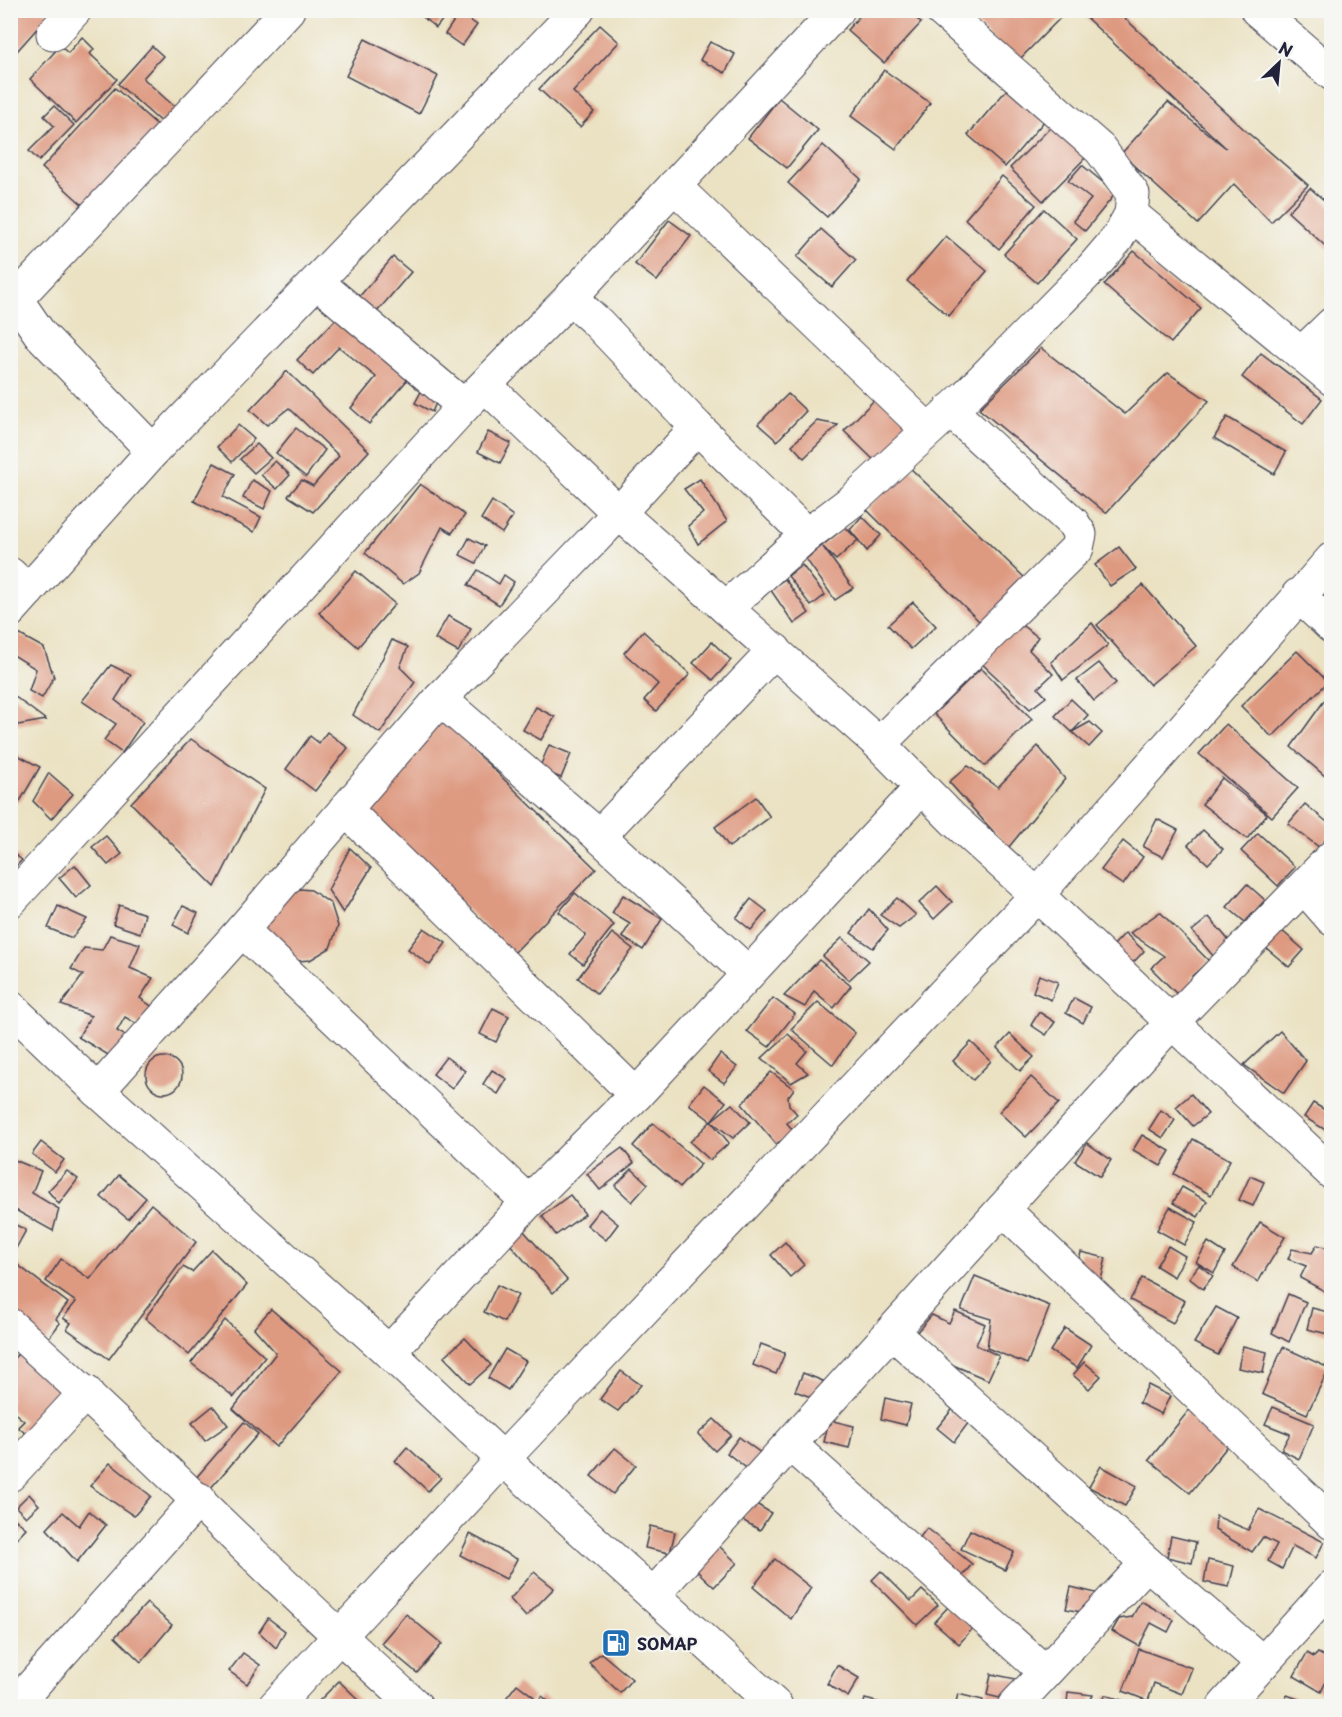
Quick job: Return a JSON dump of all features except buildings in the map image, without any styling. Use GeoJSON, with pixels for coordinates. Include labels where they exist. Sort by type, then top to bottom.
{"type":"FeatureCollection","features":[{"type":"Feature","properties":{"kind":"main road"},"geometry":{"type":"LineString","coordinates":[[53,34],[75,10]]}},
{"type":"Feature","properties":{"kind":"main road"},"geometry":{"type":"LineString","coordinates":[[153,451],[40,334],[13,295],[288,10]]}},
{"type":"Feature","properties":{"kind":"main road"},"geometry":{"type":"LineString","coordinates":[[16,592],[318,283],[578,10]]}},
{"type":"Feature","properties":{"kind":"main road"},"geometry":{"type":"LineString","coordinates":[[10,901],[475,396],[570,298],[838,10]]}},
{"type":"Feature","properties":{"kind":"main road"},"geometry":{"type":"LineString","coordinates":[[726,608],[807,535],[852,501],[939,420],[1093,267],[1117,238],[1131,214],[1132,194],[1100,149],[941,10]]}},
{"type":"Feature","properties":{"kind":"main road"},"geometry":{"type":"LineString","coordinates":[[1257,10],[1332,74]]}},
{"type":"Feature","properties":{"kind":"main road"},"geometry":{"type":"LineString","coordinates":[[674,186],[939,420],[1073,523],[1080,534],[1077,548],[879,744]]}},
{"type":"Feature","properties":{"kind":"main road"},"geometry":{"type":"LineString","coordinates":[[1131,214],[1332,379]]}},
{"type":"Feature","properties":{"kind":"main road"},"geometry":{"type":"LineString","coordinates":[[318,283],[475,396],[620,513],[879,744],[921,788],[1332,1173]]}},
{"type":"Feature","properties":{"kind":"main road"},"geometry":{"type":"LineString","coordinates":[[570,298],[597,322],[697,427],[807,535]]}},
{"type":"Feature","properties":{"kind":"main road"},"geometry":{"type":"LineString","coordinates":[[1301,354],[1332,324]]}},
{"type":"Feature","properties":{"kind":"main road"},"geometry":{"type":"LineString","coordinates":[[98,1091],[242,930],[440,699],[620,513],[697,427]]}},
{"type":"Feature","properties":{"kind":"main road"},"geometry":{"type":"LineString","coordinates":[[275,1707],[503,1459],[1037,895],[1332,559]]}},
{"type":"Feature","properties":{"kind":"main road"},"geometry":{"type":"LineString","coordinates":[[1298,595],[1332,627]]}},
{"type":"Feature","properties":{"kind":"main road"},"geometry":{"type":"LineString","coordinates":[[599,836],[775,650]]}},
{"type":"Feature","properties":{"kind":"main road"},"geometry":{"type":"LineString","coordinates":[[440,699],[599,836],[748,973]]}},
{"type":"Feature","properties":{"kind":"main road"},"geometry":{"type":"LineString","coordinates":[[389,1352],[528,1202],[636,1095],[921,788]]}},
{"type":"Feature","properties":{"kind":"main road"},"geometry":{"type":"LineString","coordinates":[[345,808],[636,1095]]}},
{"type":"Feature","properties":{"kind":"main road"},"geometry":{"type":"LineString","coordinates":[[653,1595],[893,1333],[1172,1022],[1332,857]]}},
{"type":"Feature","properties":{"kind":"main road"},"geometry":{"type":"LineString","coordinates":[[1304,887],[1332,919]]}},
{"type":"Feature","properties":{"kind":"main road"},"geometry":{"type":"LineString","coordinates":[[242,930],[528,1202]]}},
{"type":"Feature","properties":{"kind":"main road"},"geometry":{"type":"LineString","coordinates":[[10,1007],[98,1091],[389,1352],[776,1707]]}},
{"type":"Feature","properties":{"kind":"main road"},"geometry":{"type":"LineString","coordinates":[[1003,1209],[1332,1523]]}},
{"type":"Feature","properties":{"kind":"main road"},"geometry":{"type":"LineString","coordinates":[[10,1324],[86,1392],[199,1499],[339,1638],[416,1707]]}},
{"type":"Feature","properties":{"kind":"main road"},"geometry":{"type":"LineString","coordinates":[[893,1333],[1147,1563],[1263,1663]]}},
{"type":"Feature","properties":{"kind":"main road"},"geometry":{"type":"LineString","coordinates":[[10,1475],[86,1392]]}},
{"type":"Feature","properties":{"kind":"main road"},"geometry":{"type":"LineString","coordinates":[[791,1445],[1045,1672]]}},
{"type":"Feature","properties":{"kind":"main road"},"geometry":{"type":"LineString","coordinates":[[14,1707],[199,1499]]}},
{"type":"Feature","properties":{"kind":"main road"},"geometry":{"type":"LineString","coordinates":[[1014,1707],[1147,1563]]}},
{"type":"Feature","properties":{"kind":"main road"},"geometry":{"type":"LineString","coordinates":[[1224,1707],[1332,1587]]}},
{"type":"Feature","properties":{"kind":"place","name":"SOMAP"},"geometry":{"type":"Point","coordinates":[616,1643]}}]}
